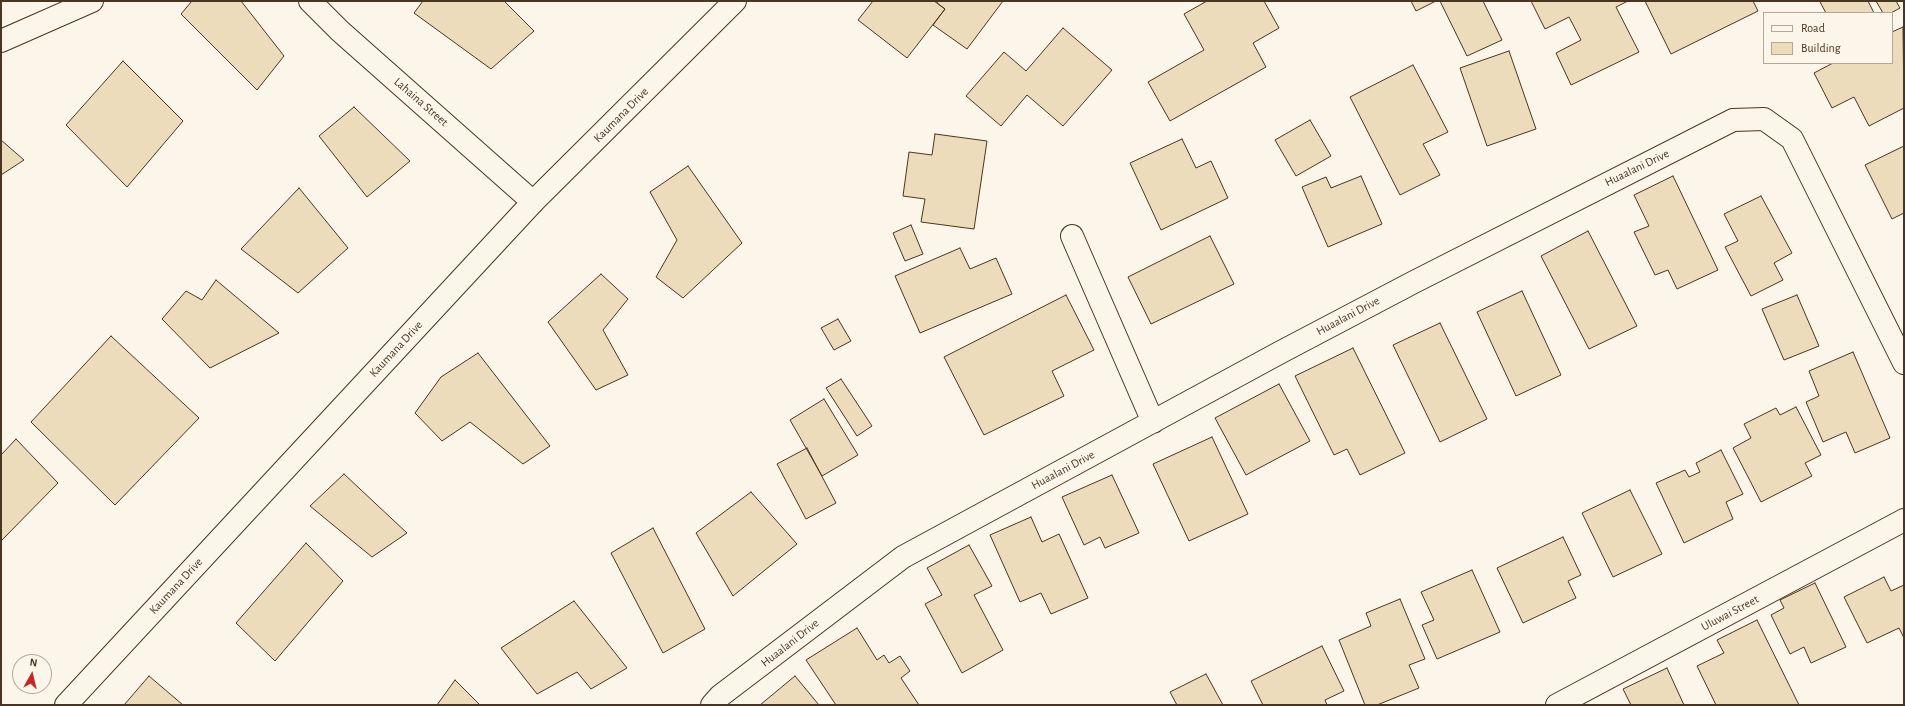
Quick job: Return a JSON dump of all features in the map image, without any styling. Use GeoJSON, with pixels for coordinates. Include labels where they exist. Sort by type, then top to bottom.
{"type":"FeatureCollection","features":[{"type":"Feature","properties":{"kind":"street"},"geometry":{"type":"LineString","coordinates":[[1,41],[92,1]]}},
{"type":"Feature","properties":{"kind":"street","name":"Lahaina Street"},"geometry":{"type":"LineString","coordinates":[[310,1],[340,31],[533,202]]}},
{"type":"Feature","properties":{"kind":"street","name":"Kaumana Drive"},"geometry":{"type":"LineString","coordinates":[[66,705],[533,202],[735,1]]}},
{"type":"Feature","properties":{"kind":"street","name":"Huaalani Drive"},"geometry":{"type":"LineString","coordinates":[[712,705],[720,696],[904,557],[1407,286],[1733,120],[1764,119],[1792,139],[1904,363]]}},
{"type":"Feature","properties":{"kind":"street"},"geometry":{"type":"LineString","coordinates":[[1072,236],[1153,422]]}},
{"type":"Feature","properties":{"kind":"street","name":"Uluwai Street"},"geometry":{"type":"LineString","coordinates":[[1557,705],[1904,520]]}},
{"type":"Feature","properties":{"kind":"building"},"geometry":{"type":"Polygon","coordinates":[[[192,1],[241,1],[284,56],[257,90],[181,14],[192,1]]]}},
{"type":"Feature","properties":{"kind":"building"},"geometry":{"type":"Polygon","coordinates":[[[423,1],[504,1],[534,31],[491,69],[414,13],[423,1]]]}},
{"type":"Feature","properties":{"kind":"building"},"geometry":{"type":"Polygon","coordinates":[[[873,1],[934,1],[945,9],[907,58],[858,20],[873,1]]]}},
{"type":"Feature","properties":{"kind":"building"},"geometry":{"type":"Polygon","coordinates":[[[938,1],[1003,1],[967,49],[933,25],[945,9],[937,3],[938,1]]]}},
{"type":"Feature","properties":{"kind":"building"},"geometry":{"type":"Polygon","coordinates":[[[1207,1],[1264,1],[1279,28],[1253,43],[1266,67],[1170,121],[1148,82],[1204,50],[1184,14],[1207,1]]]}},
{"type":"Feature","properties":{"kind":"building"},"geometry":{"type":"Polygon","coordinates":[[[1411,1],[1436,1],[1416,11],[1411,1]]]}},
{"type":"Feature","properties":{"kind":"building"},"geometry":{"type":"Polygon","coordinates":[[[1440,1],[1483,1],[1502,40],[1467,56],[1440,1]]]}},
{"type":"Feature","properties":{"kind":"building"},"geometry":{"type":"Polygon","coordinates":[[[1531,1],[1628,1],[1616,7],[1639,52],[1571,85],[1556,53],[1581,40],[1569,17],[1545,29],[1531,1]]]}},
{"type":"Feature","properties":{"kind":"building"},"geometry":{"type":"Polygon","coordinates":[[[1645,1],[1753,1],[1758,11],[1671,54],[1645,1]]]}},
{"type":"Feature","properties":{"kind":"building"},"geometry":{"type":"Polygon","coordinates":[[[1868,1],[1874,12],[1825,12],[1820,2],[1868,1]]]}},
{"type":"Feature","properties":{"kind":"building"},"geometry":{"type":"Polygon","coordinates":[[[1876,1],[1896,1],[1900,8],[1893,12],[1882,12],[1876,1]]]}},
{"type":"Feature","properties":{"kind":"building"},"geometry":{"type":"Polygon","coordinates":[[[1903,27],[1904,108],[1869,126],[1854,97],[1832,108],[1814,73],[1831,64],[1893,64],[1893,32],[1903,27]]]}},
{"type":"Feature","properties":{"kind":"building"},"geometry":{"type":"Polygon","coordinates":[[[1063,28],[1112,70],[1063,126],[1027,95],[1001,126],[966,96],[1004,52],[1026,71],[1063,28]]]}},
{"type":"Feature","properties":{"kind":"building"},"geometry":{"type":"Polygon","coordinates":[[[1509,51],[1536,129],[1487,146],[1460,68],[1509,51]]]}},
{"type":"Feature","properties":{"kind":"building"},"geometry":{"type":"Polygon","coordinates":[[[123,61],[183,121],[127,187],[66,125],[123,61]]]}},
{"type":"Feature","properties":{"kind":"building"},"geometry":{"type":"Polygon","coordinates":[[[1413,65],[1448,132],[1423,144],[1440,175],[1400,195],[1350,97],[1413,65]]]}},
{"type":"Feature","properties":{"kind":"building"},"geometry":{"type":"Polygon","coordinates":[[[354,107],[410,161],[367,197],[319,136],[354,107]]]}},
{"type":"Feature","properties":{"kind":"building"},"geometry":{"type":"Polygon","coordinates":[[[1310,120],[1331,156],[1296,176],[1275,140],[1310,120]]]}},
{"type":"Feature","properties":{"kind":"building"},"geometry":{"type":"Polygon","coordinates":[[[935,134],[987,141],[974,229],[921,222],[925,199],[903,196],[909,152],[932,155],[935,134]]]}},
{"type":"Feature","properties":{"kind":"building"},"geometry":{"type":"Polygon","coordinates":[[[1182,139],[1196,168],[1211,161],[1228,198],[1161,230],[1130,163],[1182,139]]]}},
{"type":"Feature","properties":{"kind":"building"},"geometry":{"type":"Polygon","coordinates":[[[1,140],[24,160],[1,175],[1,140]]]}},
{"type":"Feature","properties":{"kind":"building"},"geometry":{"type":"Polygon","coordinates":[[[1904,146],[1904,213],[1892,219],[1865,165],[1904,146]]]}},
{"type":"Feature","properties":{"kind":"building"},"geometry":{"type":"Polygon","coordinates":[[[688,166],[742,243],[683,298],[656,277],[677,240],[650,192],[688,166]]]}},
{"type":"Feature","properties":{"kind":"building"},"geometry":{"type":"Polygon","coordinates":[[[1361,176],[1382,224],[1328,247],[1302,187],[1326,177],[1331,188],[1361,176]]]}},
{"type":"Feature","properties":{"kind":"building"},"geometry":{"type":"Polygon","coordinates":[[[1673,176],[1718,270],[1677,289],[1668,270],[1655,275],[1634,232],[1649,226],[1634,195],[1673,176]]]}},
{"type":"Feature","properties":{"kind":"building"},"geometry":{"type":"Polygon","coordinates":[[[299,188],[348,248],[298,293],[241,249],[299,188]]]}},
{"type":"Feature","properties":{"kind":"building"},"geometry":{"type":"Polygon","coordinates":[[[1761,196],[1792,253],[1774,263],[1783,280],[1751,296],[1725,247],[1738,241],[1724,214],[1761,196]]]}},
{"type":"Feature","properties":{"kind":"building"},"geometry":{"type":"Polygon","coordinates":[[[911,225],[923,254],[905,261],[893,233],[911,225]]]}},
{"type":"Feature","properties":{"kind":"building"},"geometry":{"type":"Polygon","coordinates":[[[1588,231],[1637,326],[1589,349],[1541,256],[1588,231]]]}},
{"type":"Feature","properties":{"kind":"building"},"geometry":{"type":"Polygon","coordinates":[[[1210,236],[1234,284],[1151,324],[1128,277],[1210,236]]]}},
{"type":"Feature","properties":{"kind":"building"},"geometry":{"type":"Polygon","coordinates":[[[960,248],[970,269],[996,258],[1012,294],[920,333],[895,276],[960,248]]]}},
{"type":"Feature","properties":{"kind":"building"},"geometry":{"type":"Polygon","coordinates":[[[601,274],[628,299],[603,330],[628,375],[596,390],[548,322],[601,274]]]}},
{"type":"Feature","properties":{"kind":"building"},"geometry":{"type":"Polygon","coordinates":[[[216,280],[279,333],[210,368],[162,319],[186,291],[202,300],[216,280]]]}},
{"type":"Feature","properties":{"kind":"building"},"geometry":{"type":"Polygon","coordinates":[[[1522,291],[1561,375],[1516,396],[1477,312],[1522,291]]]}},
{"type":"Feature","properties":{"kind":"building"},"geometry":{"type":"Polygon","coordinates":[[[1066,295],[1094,350],[1052,371],[1064,396],[984,435],[944,357],[1066,295]]]}},
{"type":"Feature","properties":{"kind":"building"},"geometry":{"type":"Polygon","coordinates":[[[1797,295],[1819,346],[1784,360],[1762,309],[1797,295]]]}},
{"type":"Feature","properties":{"kind":"building"},"geometry":{"type":"Polygon","coordinates":[[[838,319],[851,341],[834,350],[821,328],[838,319]]]}},
{"type":"Feature","properties":{"kind":"building"},"geometry":{"type":"Polygon","coordinates":[[[1440,323],[1487,419],[1440,442],[1393,345],[1440,323]]]}},
{"type":"Feature","properties":{"kind":"building"},"geometry":{"type":"Polygon","coordinates":[[[111,336],[199,418],[115,505],[31,422],[111,336]]]}},
{"type":"Feature","properties":{"kind":"building"},"geometry":{"type":"Polygon","coordinates":[[[1353,348],[1405,453],[1360,475],[1347,449],[1334,455],[1295,376],[1353,348]]]}},
{"type":"Feature","properties":{"kind":"building"},"geometry":{"type":"Polygon","coordinates":[[[1853,352],[1890,438],[1855,453],[1846,432],[1823,442],[1806,402],[1819,396],[1809,371],[1853,352]]]}},
{"type":"Feature","properties":{"kind":"building"},"geometry":{"type":"Polygon","coordinates":[[[478,353],[550,446],[523,464],[470,422],[442,441],[415,413],[441,377],[478,353]]]}},
{"type":"Feature","properties":{"kind":"building"},"geometry":{"type":"Polygon","coordinates":[[[841,379],[872,426],[857,436],[826,388],[841,379]]]}},
{"type":"Feature","properties":{"kind":"building"},"geometry":{"type":"Polygon","coordinates":[[[1279,384],[1310,441],[1246,475],[1215,418],[1279,384]]]}},
{"type":"Feature","properties":{"kind":"building"},"geometry":{"type":"Polygon","coordinates":[[[824,399],[858,455],[822,476],[790,420],[824,399]]]}},
{"type":"Feature","properties":{"kind":"building"},"geometry":{"type":"Polygon","coordinates":[[[1796,407],[1821,455],[1805,463],[1812,476],[1761,502],[1733,448],[1751,438],[1744,424],[1776,408],[1780,415],[1796,407]]]}},
{"type":"Feature","properties":{"kind":"building"},"geometry":{"type":"Polygon","coordinates":[[[1212,437],[1248,514],[1189,541],[1153,464],[1212,437]]]}},
{"type":"Feature","properties":{"kind":"building"},"geometry":{"type":"Polygon","coordinates":[[[16,439],[58,483],[1,541],[1,455],[16,439]]]}},
{"type":"Feature","properties":{"kind":"building"},"geometry":{"type":"Polygon","coordinates":[[[807,448],[836,503],[806,519],[777,464],[807,448]]]}},
{"type":"Feature","properties":{"kind":"building"},"geometry":{"type":"Polygon","coordinates":[[[1721,450],[1743,494],[1726,502],[1733,519],[1684,543],[1656,483],[1685,470],[1689,477],[1700,472],[1696,463],[1721,450]]]}},
{"type":"Feature","properties":{"kind":"building"},"geometry":{"type":"Polygon","coordinates":[[[344,474],[407,533],[372,557],[310,506],[344,474]]]}},
{"type":"Feature","properties":{"kind":"building"},"geometry":{"type":"Polygon","coordinates":[[[1112,475],[1139,533],[1105,548],[1100,537],[1084,545],[1062,497],[1112,475]]]}},
{"type":"Feature","properties":{"kind":"building"},"geometry":{"type":"Polygon","coordinates":[[[1630,490],[1662,554],[1613,577],[1582,513],[1630,490]]]}},
{"type":"Feature","properties":{"kind":"building"},"geometry":{"type":"Polygon","coordinates":[[[751,492],[797,544],[733,596],[696,533],[751,492]]]}},
{"type":"Feature","properties":{"kind":"building"},"geometry":{"type":"Polygon","coordinates":[[[1031,517],[1042,542],[1059,534],[1088,598],[1051,614],[1041,593],[1020,602],[990,535],[1031,517]]]}},
{"type":"Feature","properties":{"kind":"building"},"geometry":{"type":"Polygon","coordinates":[[[653,528],[705,629],[663,653],[611,553],[653,528]]]}},
{"type":"Feature","properties":{"kind":"building"},"geometry":{"type":"Polygon","coordinates":[[[1563,537],[1581,575],[1568,581],[1576,598],[1523,623],[1497,568],[1563,537]]]}},
{"type":"Feature","properties":{"kind":"building"},"geometry":{"type":"Polygon","coordinates":[[[306,543],[343,581],[275,661],[236,623],[306,543]]]}},
{"type":"Feature","properties":{"kind":"building"},"geometry":{"type":"Polygon","coordinates":[[[969,545],[992,586],[974,595],[1003,650],[962,673],[925,604],[942,595],[927,568],[969,545]]]}},
{"type":"Feature","properties":{"kind":"building"},"geometry":{"type":"Polygon","coordinates":[[[1472,570],[1500,632],[1437,659],[1422,625],[1434,620],[1421,592],[1472,570]]]}},
{"type":"Feature","properties":{"kind":"building"},"geometry":{"type":"Polygon","coordinates":[[[1884,577],[1891,591],[1904,585],[1904,638],[1899,628],[1867,643],[1844,597],[1884,577]]]}},
{"type":"Feature","properties":{"kind":"building"},"geometry":{"type":"Polygon","coordinates":[[[1815,583],[1846,647],[1811,663],[1804,647],[1790,654],[1771,615],[1784,608],[1780,600],[1815,583]]]}},
{"type":"Feature","properties":{"kind":"building"},"geometry":{"type":"Polygon","coordinates":[[[1400,599],[1425,659],[1409,665],[1419,688],[1377,705],[1365,705],[1339,640],[1371,626],[1366,613],[1400,599]]]}},
{"type":"Feature","properties":{"kind":"building"},"geometry":{"type":"Polygon","coordinates":[[[574,601],[627,668],[591,689],[577,672],[537,694],[501,648],[574,601]]]}},
{"type":"Feature","properties":{"kind":"building"},"geometry":{"type":"Polygon","coordinates":[[[1757,620],[1799,705],[1716,705],[1697,666],[1724,653],[1717,640],[1757,620]]]}},
{"type":"Feature","properties":{"kind":"building"},"geometry":{"type":"Polygon","coordinates":[[[857,628],[877,660],[884,655],[889,663],[900,656],[910,671],[901,678],[919,705],[836,705],[806,660],[857,628]]]}},
{"type":"Feature","properties":{"kind":"building"},"geometry":{"type":"Polygon","coordinates":[[[1322,646],[1344,691],[1325,700],[1327,705],[1263,705],[1251,681],[1322,646]]]}},
{"type":"Feature","properties":{"kind":"building"},"geometry":{"type":"Polygon","coordinates":[[[1667,668],[1684,705],[1631,705],[1623,689],[1667,668]]]}},
{"type":"Feature","properties":{"kind":"building"},"geometry":{"type":"Polygon","coordinates":[[[1206,674],[1223,705],[1177,705],[1170,692],[1206,674]]]}},
{"type":"Feature","properties":{"kind":"building"},"geometry":{"type":"Polygon","coordinates":[[[149,676],[183,705],[124,705],[149,676]]]}},
{"type":"Feature","properties":{"kind":"building"},"geometry":{"type":"Polygon","coordinates":[[[795,676],[819,705],[760,705],[795,676]]]}},
{"type":"Feature","properties":{"kind":"building"},"geometry":{"type":"Polygon","coordinates":[[[455,680],[480,705],[437,705],[455,680]]]}}]}
